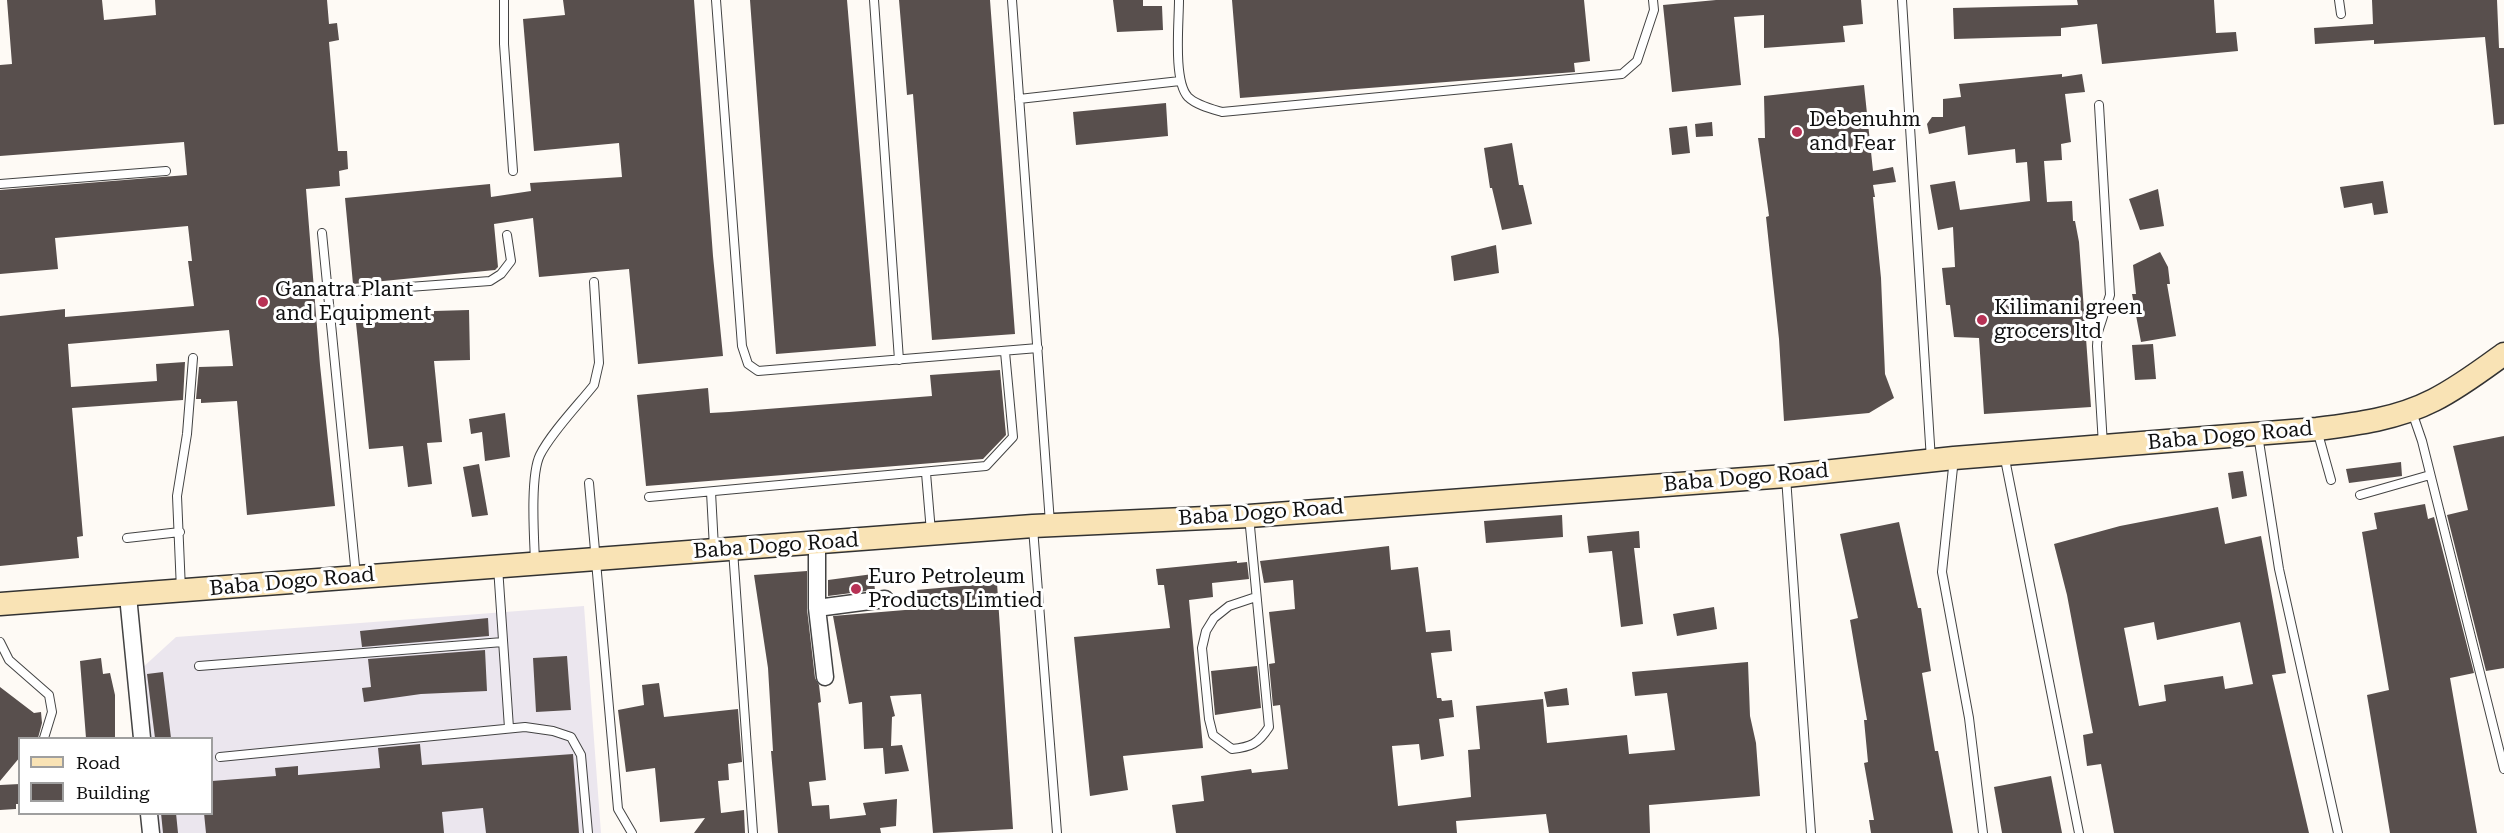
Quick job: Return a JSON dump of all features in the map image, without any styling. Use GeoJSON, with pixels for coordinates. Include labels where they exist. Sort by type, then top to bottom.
{"type":"FeatureCollection","features":[{"type":"Feature","properties":{"kind":"street","name":"Baba Dogo Road"},"geometry":{"type":"LineString","coordinates":[[0,604],[128,596],[356,576],[818,544],[931,533],[1249,516],[1786,476],[2103,445],[2258,435],[2367,422],[2411,410],[2435,400],[2504,354]]}},
{"type":"Feature","properties":{"kind":"street"},"geometry":{"type":"LineString","coordinates":[[818,544],[817,608],[825,677]]}},
{"type":"Feature","properties":{"kind":"street"},"geometry":{"type":"LineString","coordinates":[[128,596],[142,737]]}},
{"type":"Feature","properties":{"kind":"street"},"geometry":{"type":"LineString","coordinates":[[817,608],[885,600]]}},
{"type":"Feature","properties":{"kind":"street"},"geometry":{"type":"LineString","coordinates":[[149,815],[151,833]]}},
{"type":"Feature","properties":{"kind":"lane"},"geometry":{"type":"LineString","coordinates":[[504,0],[504,44],[513,171]]}},
{"type":"Feature","properties":{"kind":"lane"},"geometry":{"type":"LineString","coordinates":[[716,0],[742,346],[748,364],[758,371],[1038,348]]}},
{"type":"Feature","properties":{"kind":"lane"},"geometry":{"type":"LineString","coordinates":[[873,0],[899,360]]}},
{"type":"Feature","properties":{"kind":"lane"},"geometry":{"type":"LineString","coordinates":[[1012,0],[1038,348],[1042,526],[1057,833]]}},
{"type":"Feature","properties":{"kind":"lane"},"geometry":{"type":"LineString","coordinates":[[1179,0],[1180,81],[1188,97],[1222,112],[1622,74],[1637,62],[1654,10],[1653,0]]}},
{"type":"Feature","properties":{"kind":"lane"},"geometry":{"type":"LineString","coordinates":[[1902,0],[1931,461]]}},
{"type":"Feature","properties":{"kind":"lane"},"geometry":{"type":"LineString","coordinates":[[2340,0],[2341,14]]}},
{"type":"Feature","properties":{"kind":"lane"},"geometry":{"type":"LineString","coordinates":[[1020,99],[1180,81]]}},
{"type":"Feature","properties":{"kind":"lane"},"geometry":{"type":"LineString","coordinates":[[2099,105],[2110,295],[2098,332],[2097,346],[2103,445]]}},
{"type":"Feature","properties":{"kind":"lane"},"geometry":{"type":"LineString","coordinates":[[0,184],[166,171]]}},
{"type":"Feature","properties":{"kind":"lane"},"geometry":{"type":"LineString","coordinates":[[322,233],[356,576]]}},
{"type":"Feature","properties":{"kind":"lane"},"geometry":{"type":"LineString","coordinates":[[328,293],[490,281],[501,274],[511,261],[507,235]]}},
{"type":"Feature","properties":{"kind":"lane"},"geometry":{"type":"LineString","coordinates":[[535,564],[536,474],[540,455],[594,385],[597,376],[599,363],[594,282]]}},
{"type":"Feature","properties":{"kind":"lane"},"geometry":{"type":"LineString","coordinates":[[649,497],[986,466],[1011,440],[1013,432],[1005,352]]}},
{"type":"Feature","properties":{"kind":"lane"},"geometry":{"type":"LineString","coordinates":[[181,591],[177,496],[187,434],[193,358]]}},
{"type":"Feature","properties":{"kind":"lane"},"geometry":{"type":"LineString","coordinates":[[2411,410],[2430,475],[2504,769]]}},
{"type":"Feature","properties":{"kind":"lane"},"geometry":{"type":"LineString","coordinates":[[2317,429],[2331,480]]}},
{"type":"Feature","properties":{"kind":"lane"},"geometry":{"type":"LineString","coordinates":[[2258,435],[2279,569],[2338,833]]}},
{"type":"Feature","properties":{"kind":"lane"},"geometry":{"type":"LineString","coordinates":[[2004,454],[2079,833]]}},
{"type":"Feature","properties":{"kind":"lane"},"geometry":{"type":"LineString","coordinates":[[1954,458],[1942,572],[1969,718],[1983,833]]}},
{"type":"Feature","properties":{"kind":"lane"},"geometry":{"type":"LineString","coordinates":[[926,473],[931,533]]}},
{"type":"Feature","properties":{"kind":"lane"},"geometry":{"type":"LineString","coordinates":[[2360,495],[2430,475]]}},
{"type":"Feature","properties":{"kind":"lane"},"geometry":{"type":"LineString","coordinates":[[1786,476],[1811,833]]}},
{"type":"Feature","properties":{"kind":"lane"},"geometry":{"type":"LineString","coordinates":[[589,483],[618,809],[632,833]]}},
{"type":"Feature","properties":{"kind":"lane"},"geometry":{"type":"LineString","coordinates":[[711,492],[723,550],[753,833]]}},
{"type":"Feature","properties":{"kind":"lane"},"geometry":{"type":"LineString","coordinates":[[1249,516],[1269,727],[1260,741],[1251,747],[1232,749],[1213,735],[1209,719],[1202,648],[1206,631],[1214,618],[1229,606],[1256,597]]}},
{"type":"Feature","properties":{"kind":"lane"},"geometry":{"type":"LineString","coordinates":[[127,538],[180,532]]}},
{"type":"Feature","properties":{"kind":"lane"},"geometry":{"type":"LineString","coordinates":[[498,567],[509,728]]}},
{"type":"Feature","properties":{"kind":"lane"},"geometry":{"type":"LineString","coordinates":[[199,666],[503,642]]}},
{"type":"Feature","properties":{"kind":"lane"},"geometry":{"type":"LineString","coordinates":[[0,647],[16,668],[49,695],[52,712],[44,737]]}},
{"type":"Feature","properties":{"kind":"lane"},"geometry":{"type":"LineString","coordinates":[[219,757],[509,728],[525,727],[553,731],[571,737],[581,755],[588,833]]}},
{"type":"Feature","properties":{"kind":"shaded area"},"geometry":{"type":"Polygon","coordinates":[[[584,606],[601,833],[155,833],[154,815],[213,815],[213,737],[147,737],[141,669],[176,637],[584,606]]]}},
{"type":"Feature","properties":{"kind":"building"},"geometry":{"type":"Polygon","coordinates":[[[7,0],[102,0],[104,20],[156,15],[155,0],[327,0],[329,24],[337,23],[339,40],[329,42],[338,151],[347,151],[348,169],[339,171],[340,186],[306,189],[320,365],[335,506],[247,515],[237,401],[201,403],[201,399],[196,399],[199,367],[233,366],[229,330],[68,344],[71,387],[157,381],[156,364],[185,362],[183,400],[72,408],[83,536],[77,537],[79,558],[0,566],[0,316],[65,309],[65,317],[194,306],[188,261],[192,261],[188,226],[55,238],[58,269],[0,274],[0,190],[187,175],[184,142],[0,156],[0,65],[12,64],[7,0]]]}},
{"type":"Feature","properties":{"kind":"building"},"geometry":{"type":"Polygon","coordinates":[[[563,0],[694,0],[713,256],[723,356],[638,364],[629,269],[539,277],[533,218],[494,224],[498,267],[495,270],[353,284],[345,198],[490,184],[491,197],[531,191],[530,183],[622,177],[619,143],[534,151],[523,19],[565,15],[563,0]]]}},
{"type":"Feature","properties":{"kind":"building"},"geometry":{"type":"Polygon","coordinates":[[[750,0],[847,0],[876,346],[776,354],[750,0]]]}},
{"type":"Feature","properties":{"kind":"building"},"geometry":{"type":"Polygon","coordinates":[[[899,0],[990,0],[1015,334],[932,340],[913,94],[907,95],[899,0]]]}},
{"type":"Feature","properties":{"kind":"building"},"geometry":{"type":"Polygon","coordinates":[[[1113,0],[1143,0],[1143,6],[1162,6],[1163,30],[1117,32],[1113,0]]]}},
{"type":"Feature","properties":{"kind":"building"},"geometry":{"type":"Polygon","coordinates":[[[1232,0],[1584,0],[1590,61],[1574,63],[1575,72],[1240,98],[1232,0]]]}},
{"type":"Feature","properties":{"kind":"building"},"geometry":{"type":"Polygon","coordinates":[[[1716,0],[1861,0],[1863,24],[1843,26],[1845,42],[1764,48],[1764,15],[1734,17],[1741,85],[1672,92],[1663,5],[1716,0]]]}},
{"type":"Feature","properties":{"kind":"building"},"geometry":{"type":"Polygon","coordinates":[[[2077,0],[2214,0],[2216,33],[2236,32],[2238,51],[2102,64],[2097,24],[2061,28],[2061,36],[1954,39],[1953,8],[2078,5],[2077,0]]]}},
{"type":"Feature","properties":{"kind":"building"},"geometry":{"type":"Polygon","coordinates":[[[2372,0],[2497,0],[2499,48],[2504,48],[2504,124],[2494,125],[2485,37],[2374,44],[2374,40],[2315,44],[2314,28],[2373,24],[2372,0]]]}},
{"type":"Feature","properties":{"kind":"building"},"geometry":{"type":"Polygon","coordinates":[[[2062,74],[2062,77],[2082,74],[2085,92],[2065,94],[2071,142],[2061,144],[2062,160],[2044,161],[2047,202],[2072,201],[2073,221],[2075,221],[2079,242],[2091,407],[1984,414],[1979,338],[1954,337],[1950,305],[1946,305],[1942,268],[1955,267],[1953,227],[1938,230],[1930,185],[1955,181],[1960,210],[2030,201],[2027,162],[2016,163],[2015,149],[1968,155],[1965,126],[1929,134],[1927,124],[1932,117],[1943,117],[1943,99],[1961,97],[1959,84],[2062,74]]]}},
{"type":"Feature","properties":{"kind":"building"},"geometry":{"type":"Polygon","coordinates":[[[1864,85],[1873,171],[1893,167],[1896,182],[1873,185],[1881,278],[1885,374],[1894,398],[1869,413],[1784,421],[1779,339],[1766,217],[1769,216],[1758,138],[1765,138],[1764,96],[1864,85]]]}},
{"type":"Feature","properties":{"kind":"building"},"geometry":{"type":"Polygon","coordinates":[[[1166,103],[1168,136],[1076,145],[1073,112],[1166,103]]]}},
{"type":"Feature","properties":{"kind":"building"},"geometry":{"type":"Polygon","coordinates":[[[1712,122],[1713,136],[1696,137],[1695,124],[1712,122]]]}},
{"type":"Feature","properties":{"kind":"building"},"geometry":{"type":"Polygon","coordinates":[[[1687,126],[1690,153],[1672,155],[1669,128],[1687,126]]]}},
{"type":"Feature","properties":{"kind":"building"},"geometry":{"type":"Polygon","coordinates":[[[1512,143],[1519,185],[1523,185],[1532,224],[1502,230],[1492,188],[1490,188],[1484,148],[1512,143]]]}},
{"type":"Feature","properties":{"kind":"building"},"geometry":{"type":"Polygon","coordinates":[[[2383,181],[2388,213],[2374,215],[2372,203],[2344,208],[2340,187],[2383,181]]]}},
{"type":"Feature","properties":{"kind":"building"},"geometry":{"type":"Polygon","coordinates":[[[2158,189],[2164,226],[2140,230],[2129,199],[2158,189]]]}},
{"type":"Feature","properties":{"kind":"building"},"geometry":{"type":"Polygon","coordinates":[[[1496,245],[1499,273],[1454,281],[1451,256],[1496,245]]]}},
{"type":"Feature","properties":{"kind":"building"},"geometry":{"type":"Polygon","coordinates":[[[2160,252],[2168,267],[2170,284],[2167,284],[2176,336],[2141,342],[2132,294],[2136,294],[2133,265],[2160,252]]]}},
{"type":"Feature","properties":{"kind":"building"},"geometry":{"type":"Polygon","coordinates":[[[469,310],[470,360],[434,361],[442,442],[427,443],[432,484],[408,487],[403,446],[369,449],[356,323],[434,314],[434,311],[469,310]]]}},
{"type":"Feature","properties":{"kind":"building"},"geometry":{"type":"Polygon","coordinates":[[[2153,344],[2156,379],[2135,380],[2132,345],[2153,344]]]}},
{"type":"Feature","properties":{"kind":"building"},"geometry":{"type":"Polygon","coordinates":[[[1000,370],[1006,435],[983,459],[646,486],[637,395],[708,388],[710,413],[729,412],[932,396],[930,375],[1000,370]]]}},
{"type":"Feature","properties":{"kind":"building"},"geometry":{"type":"Polygon","coordinates":[[[505,413],[510,457],[485,461],[482,432],[471,434],[469,419],[505,413]]]}},
{"type":"Feature","properties":{"kind":"building"},"geometry":{"type":"Polygon","coordinates":[[[2504,436],[2504,668],[2486,671],[2447,515],[2468,510],[2453,446],[2504,436]]]}},
{"type":"Feature","properties":{"kind":"building"},"geometry":{"type":"Polygon","coordinates":[[[2401,462],[2402,476],[2349,483],[2346,469],[2401,462]]]}},
{"type":"Feature","properties":{"kind":"building"},"geometry":{"type":"Polygon","coordinates":[[[479,464],[488,515],[472,517],[463,467],[479,464]]]}},
{"type":"Feature","properties":{"kind":"building"},"geometry":{"type":"Polygon","coordinates":[[[2243,471],[2247,496],[2232,499],[2228,473],[2243,471]]]}},
{"type":"Feature","properties":{"kind":"building"},"geometry":{"type":"Polygon","coordinates":[[[2425,504],[2428,519],[2434,517],[2474,673],[2450,678],[2477,833],[2390,833],[2367,695],[2389,690],[2362,532],[2377,529],[2374,513],[2425,504]]]}},
{"type":"Feature","properties":{"kind":"building"},"geometry":{"type":"Polygon","coordinates":[[[2218,507],[2225,544],[2261,536],[2286,673],[2272,675],[2309,833],[2114,833],[2101,764],[2087,766],[2083,735],[2093,733],[2067,595],[2054,544],[2120,526],[2218,507]],[[2154,622],[2124,628],[2139,706],[2166,701],[2164,685],[2223,676],[2225,689],[2253,684],[2240,622],[2157,640],[2154,622]]]}},
{"type":"Feature","properties":{"kind":"building"},"geometry":{"type":"Polygon","coordinates":[[[1562,515],[1563,537],[1486,543],[1484,521],[1562,515]]]}},
{"type":"Feature","properties":{"kind":"building"},"geometry":{"type":"Polygon","coordinates":[[[1899,522],[1918,608],[1921,608],[1931,671],[1922,673],[1935,751],[1938,751],[1953,833],[1871,833],[1869,820],[1874,820],[1864,763],[1868,762],[1864,720],[1867,720],[1850,620],[1858,618],[1840,534],[1899,522]]]}},
{"type":"Feature","properties":{"kind":"building"},"geometry":{"type":"Polygon","coordinates":[[[1639,531],[1640,548],[1634,548],[1643,624],[1621,627],[1612,551],[1589,553],[1587,536],[1639,531]]]}},
{"type":"Feature","properties":{"kind":"building"},"geometry":{"type":"Polygon","coordinates":[[[1389,546],[1391,570],[1418,567],[1426,632],[1450,630],[1452,651],[1431,653],[1437,698],[1441,698],[1442,701],[1452,700],[1454,717],[1439,719],[1444,756],[1421,760],[1419,744],[1392,746],[1398,806],[1471,797],[1468,750],[1480,749],[1476,706],[1543,699],[1547,743],[1627,735],[1629,754],[1675,750],[1667,693],[1635,696],[1632,672],[1748,662],[1750,716],[1756,743],[1760,796],[1649,805],[1650,833],[1549,833],[1546,814],[1456,821],[1457,833],[1176,833],[1172,805],[1204,801],[1201,776],[1251,769],[1252,773],[1288,769],[1280,705],[1273,706],[1269,664],[1275,663],[1269,612],[1295,609],[1293,580],[1264,583],[1260,561],[1389,546]]]}},
{"type":"Feature","properties":{"kind":"building"},"geometry":{"type":"Polygon","coordinates":[[[1237,561],[1237,563],[1247,562],[1249,579],[1212,583],[1213,597],[1189,600],[1203,748],[1123,756],[1128,790],[1090,796],[1074,637],[1170,628],[1164,585],[1158,585],[1156,569],[1237,561]]]}},
{"type":"Feature","properties":{"kind":"building"},"geometry":{"type":"Polygon","coordinates":[[[807,571],[807,609],[815,678],[819,685],[821,702],[818,703],[826,780],[809,782],[812,806],[829,805],[830,819],[866,815],[863,803],[897,799],[896,826],[880,828],[881,833],[778,833],[771,751],[773,751],[768,668],[754,575],[807,571]]]}},
{"type":"Feature","properties":{"kind":"building"},"geometry":{"type":"Polygon","coordinates":[[[873,574],[875,590],[828,596],[828,580],[873,574]]]}},
{"type":"Feature","properties":{"kind":"building"},"geometry":{"type":"Polygon","coordinates":[[[997,583],[1013,829],[933,833],[921,694],[890,696],[895,716],[892,717],[891,746],[902,745],[909,771],[885,774],[883,748],[864,749],[862,702],[849,704],[833,616],[917,609],[916,590],[997,583]]]}},
{"type":"Feature","properties":{"kind":"building"},"geometry":{"type":"Polygon","coordinates":[[[1714,607],[1717,629],[1677,636],[1673,614],[1714,607]]]}},
{"type":"Feature","properties":{"kind":"building"},"geometry":{"type":"Polygon","coordinates":[[[488,618],[489,636],[362,647],[360,631],[488,618]]]}},
{"type":"Feature","properties":{"kind":"building"},"geometry":{"type":"Polygon","coordinates":[[[485,650],[487,691],[421,694],[364,702],[362,688],[371,687],[368,659],[485,650]]]}},
{"type":"Feature","properties":{"kind":"building"},"geometry":{"type":"Polygon","coordinates":[[[567,656],[571,710],[536,712],[533,658],[567,656]]]}},
{"type":"Feature","properties":{"kind":"building"},"geometry":{"type":"Polygon","coordinates":[[[101,658],[103,674],[110,673],[115,695],[115,737],[86,737],[80,661],[101,658]]]}},
{"type":"Feature","properties":{"kind":"building"},"geometry":{"type":"Polygon","coordinates":[[[1257,666],[1261,708],[1215,715],[1211,671],[1257,666]]]}},
{"type":"Feature","properties":{"kind":"building"},"geometry":{"type":"Polygon","coordinates":[[[163,672],[171,737],[155,737],[147,674],[163,672]]]}},
{"type":"Feature","properties":{"kind":"building"},"geometry":{"type":"Polygon","coordinates":[[[659,683],[664,717],[738,709],[742,762],[728,764],[729,780],[718,781],[721,813],[744,810],[745,833],[694,833],[705,818],[660,822],[655,768],[626,772],[618,710],[644,705],[642,685],[659,683]]]}},
{"type":"Feature","properties":{"kind":"building"},"geometry":{"type":"Polygon","coordinates":[[[0,687],[34,713],[41,712],[42,723],[38,737],[18,737],[18,759],[0,781],[0,687]]]}},
{"type":"Feature","properties":{"kind":"building"},"geometry":{"type":"Polygon","coordinates":[[[1567,688],[1569,705],[1547,707],[1544,692],[1567,688]]]}},
{"type":"Feature","properties":{"kind":"building"},"geometry":{"type":"Polygon","coordinates":[[[420,744],[422,765],[573,754],[579,833],[486,833],[483,808],[442,812],[444,833],[206,833],[204,815],[213,815],[213,781],[276,776],[275,768],[298,766],[298,775],[380,768],[378,748],[420,744]]]}},
{"type":"Feature","properties":{"kind":"building"},"geometry":{"type":"Polygon","coordinates":[[[2051,776],[2062,833],[2002,833],[1994,787],[2051,776]]]}},
{"type":"Feature","properties":{"kind":"building"},"geometry":{"type":"Polygon","coordinates":[[[18,784],[16,809],[0,810],[0,785],[18,784]]]}},
{"type":"Feature","properties":{"kind":"building"},"geometry":{"type":"Polygon","coordinates":[[[161,815],[176,815],[178,833],[163,833],[161,815]]]}},
{"type":"Feature","properties":{"kind":"place","name":"Debenuhm and Fear"},"geometry":{"type":"Point","coordinates":[1797,132]}},
{"type":"Feature","properties":{"kind":"place","name":"Ganatra Plant and Equipment"},"geometry":{"type":"Point","coordinates":[263,302]}},
{"type":"Feature","properties":{"kind":"place","name":"Kilimani green grocers ltd"},"geometry":{"type":"Point","coordinates":[1982,320]}},
{"type":"Feature","properties":{"kind":"place","name":"Euro Petroleum Products Limtied"},"geometry":{"type":"Point","coordinates":[856,589]}}]}
